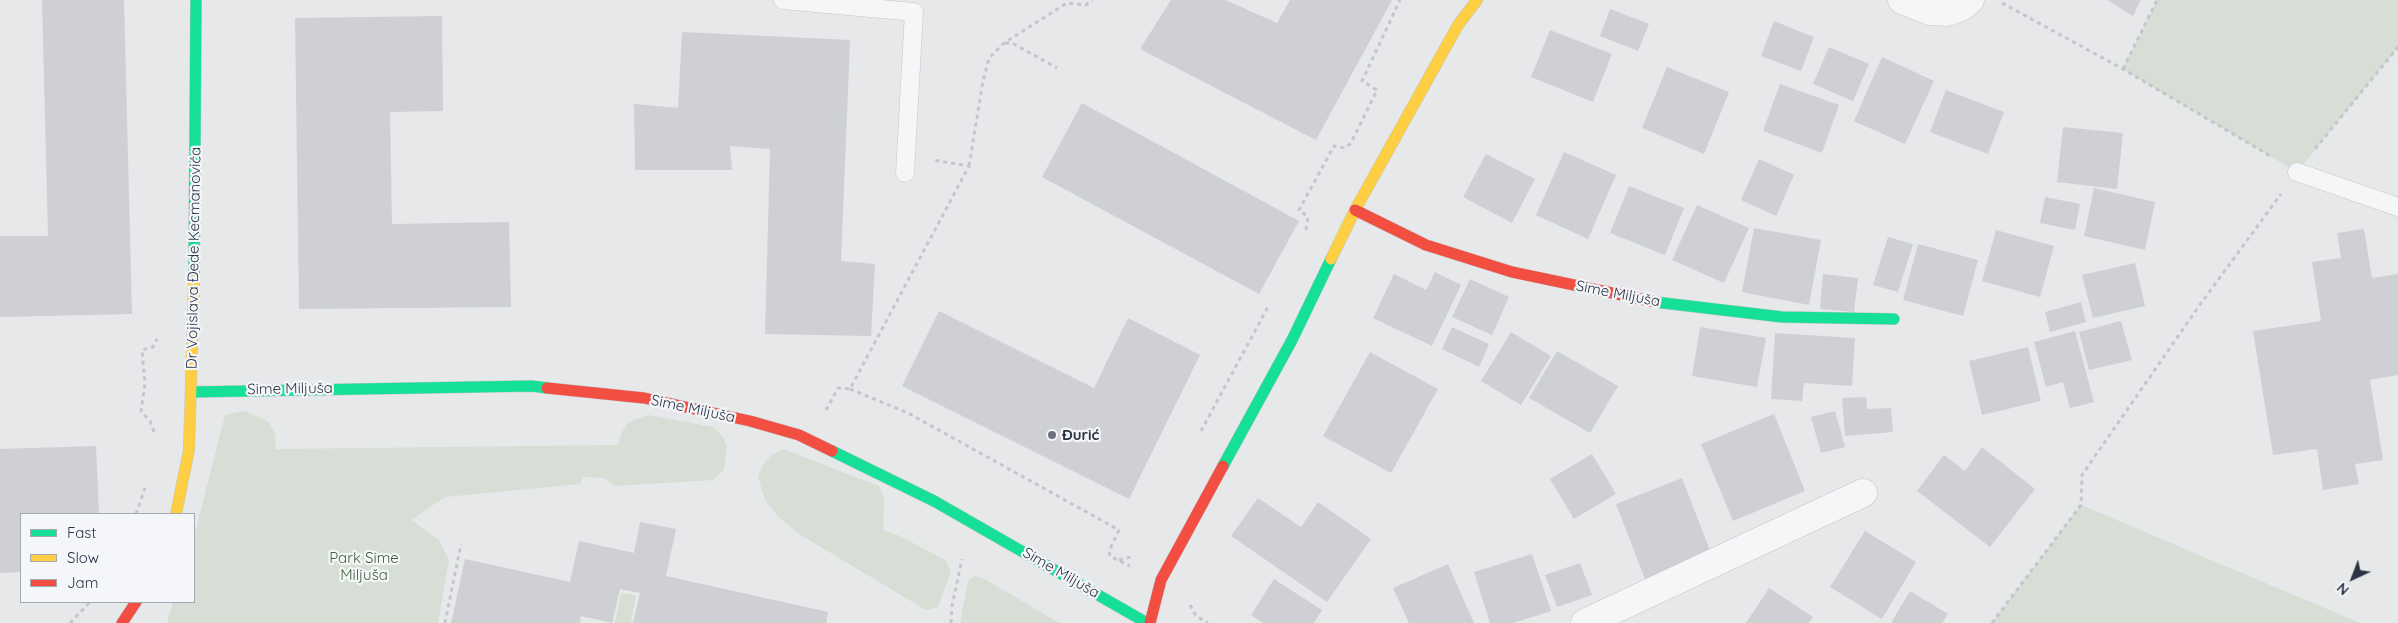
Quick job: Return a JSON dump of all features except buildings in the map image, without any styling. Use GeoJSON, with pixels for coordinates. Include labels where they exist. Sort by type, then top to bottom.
{"type":"FeatureCollection","features":[{"type":"Feature","properties":{"kind":"street","name":"Sime Miljuša"},"geometry":{"type":"LineString","coordinates":[[191,392],[532,386],[644,398],[750,421],[799,435],[934,501],[1148,623],[1161,580],[1292,340],[1355,210],[1458,25],[1476,0]]}},
{"type":"Feature","properties":{"kind":"street"},"geometry":{"type":"LineString","coordinates":[[1902,0],[1930,11],[1947,12],[1961,7],[1970,0]]}},
{"type":"Feature","properties":{"kind":"street","name":"Dr Vojislava Đede Kecmanovića"},"geometry":{"type":"LineString","coordinates":[[176,513],[189,450],[200,3]]}},
{"type":"Feature","properties":{"kind":"street","name":"Sime Miljuša"},"geometry":{"type":"LineString","coordinates":[[1355,210],[1426,245],[1512,272],[1658,303],[1782,317],[1894,319]]}},
{"type":"Feature","properties":{"kind":"street"},"geometry":{"type":"LineString","coordinates":[[1585,623],[1863,493]]}},
{"type":"Feature","properties":{"kind":"street"},"geometry":{"type":"LineString","coordinates":[[122,623],[135,603]]}},
{"type":"Feature","properties":{"kind":"lane"},"geometry":{"type":"LineString","coordinates":[[783,0],[914,12],[905,173]]}},
{"type":"Feature","properties":{"kind":"lane"},"geometry":{"type":"LineString","coordinates":[[2297,172],[2398,207]]}},
{"type":"Feature","properties":{"kind":"path"},"geometry":{"type":"LineString","coordinates":[[850,388],[969,166],[982,81],[989,58],[1004,43],[1067,3],[1086,5],[1092,0]]}},
{"type":"Feature","properties":{"kind":"path"},"geometry":{"type":"LineString","coordinates":[[1306,232],[1308,218],[1299,210],[1334,146],[1345,148],[1351,142],[1377,90],[1362,82],[1400,0]]}},
{"type":"Feature","properties":{"kind":"path"},"geometry":{"type":"LineString","coordinates":[[1996,0],[2123,69],[2297,172]]}},
{"type":"Feature","properties":{"kind":"path"},"geometry":{"type":"LineString","coordinates":[[2123,69],[2157,0]]}},
{"type":"Feature","properties":{"kind":"path"},"geometry":{"type":"LineString","coordinates":[[1004,43],[1014,44],[1057,68]]}},
{"type":"Feature","properties":{"kind":"path"},"geometry":{"type":"LineString","coordinates":[[1992,623],[2081,505],[2082,475],[2199,306],[2297,172],[2398,47]]}},
{"type":"Feature","properties":{"kind":"path"},"geometry":{"type":"LineString","coordinates":[[906,155],[969,166]]}},
{"type":"Feature","properties":{"kind":"path"},"geometry":{"type":"LineString","coordinates":[[1197,439],[1272,300]]}},
{"type":"Feature","properties":{"kind":"path"},"geometry":{"type":"LineString","coordinates":[[822,414],[829,406],[838,388],[850,388],[908,413],[1119,530],[1109,551],[1110,556],[1184,593],[1196,616],[1208,623]]}},
{"type":"Feature","properties":{"kind":"path"},"geometry":{"type":"LineString","coordinates":[[445,623],[461,544]]}},
{"type":"Feature","properties":{"kind":"path"},"geometry":{"type":"LineString","coordinates":[[1119,560],[1134,558],[1137,554]]}},
{"type":"Feature","properties":{"kind":"path"},"geometry":{"type":"LineString","coordinates":[[951,623],[952,606],[962,559]]}},
{"type":"Feature","properties":{"kind":"path"},"geometry":{"type":"LineString","coordinates":[[70,623],[89,603]]}},
{"type":"Feature","properties":{"kind":"green space"},"geometry":{"type":"Polygon","coordinates":[[[2157,0],[2398,0],[2398,47],[2297,172],[2123,69],[2157,0]]]}},
{"type":"Feature","properties":{"kind":"green space","name":"Park Sime Miljuša"},"geometry":{"type":"Polygon","coordinates":[[[245,411],[269,422],[275,434],[276,449],[618,445],[622,432],[629,422],[648,415],[713,427],[723,437],[727,447],[724,470],[713,480],[615,486],[604,478],[583,477],[580,484],[445,497],[411,520],[439,540],[449,560],[438,623],[167,623],[173,603],[195,603],[195,533],[225,415],[245,411]]]}},
{"type":"Feature","properties":{"kind":"green space"},"geometry":{"type":"Polygon","coordinates":[[[783,449],[879,486],[884,499],[883,530],[900,536],[945,560],[951,571],[938,607],[926,610],[799,534],[778,516],[765,500],[758,477],[763,465],[771,455],[783,449]]]}},
{"type":"Feature","properties":{"kind":"green space"},"geometry":{"type":"Polygon","coordinates":[[[2081,505],[2360,623],[1992,623],[2081,505]]]}},
{"type":"Feature","properties":{"kind":"green space"},"geometry":{"type":"Polygon","coordinates":[[[975,576],[983,578],[1059,623],[960,623],[968,581],[975,576]]]}},
{"type":"Feature","properties":{"kind":"green space"},"geometry":{"type":"Polygon","coordinates":[[[621,593],[636,595],[631,623],[615,623],[621,593]]]}},
{"type":"Feature","properties":{"kind":"traffic: fast"},"geometry":{"type":"LineString","coordinates":[[194,281],[196,0]]}},
{"type":"Feature","properties":{"kind":"traffic: fast"},"geometry":{"type":"LineString","coordinates":[[1223,466],[1292,340],[1331,259]]}},
{"type":"Feature","properties":{"kind":"traffic: fast"},"geometry":{"type":"LineString","coordinates":[[1655,302],[1782,317],[1894,319]]}},
{"type":"Feature","properties":{"kind":"traffic: fast"},"geometry":{"type":"LineString","coordinates":[[191,392],[532,386],[547,388]]}},
{"type":"Feature","properties":{"kind":"traffic: fast"},"geometry":{"type":"LineString","coordinates":[[832,451],[934,501],[1147,623]]}},
{"type":"Feature","properties":{"kind":"traffic: slow"},"geometry":{"type":"LineString","coordinates":[[1331,259],[1355,210],[1458,25],[1477,0]]}},
{"type":"Feature","properties":{"kind":"traffic: slow"},"geometry":{"type":"LineString","coordinates":[[176,513],[189,450],[194,281]]}},
{"type":"Feature","properties":{"kind":"traffic: jam"},"geometry":{"type":"LineString","coordinates":[[1355,210],[1426,245],[1512,272],[1655,302]]}},
{"type":"Feature","properties":{"kind":"traffic: jam"},"geometry":{"type":"LineString","coordinates":[[547,388],[644,398],[750,421],[799,435],[832,451]]}},
{"type":"Feature","properties":{"kind":"traffic: jam"},"geometry":{"type":"LineString","coordinates":[[1150,623],[1161,580],[1223,466]]}},
{"type":"Feature","properties":{"kind":"traffic: jam"},"geometry":{"type":"LineString","coordinates":[[122,623],[135,603]]}},
{"type":"Feature","properties":{"kind":"place","name":"Đurić"},"geometry":{"type":"Point","coordinates":[1052,435]}}]}
